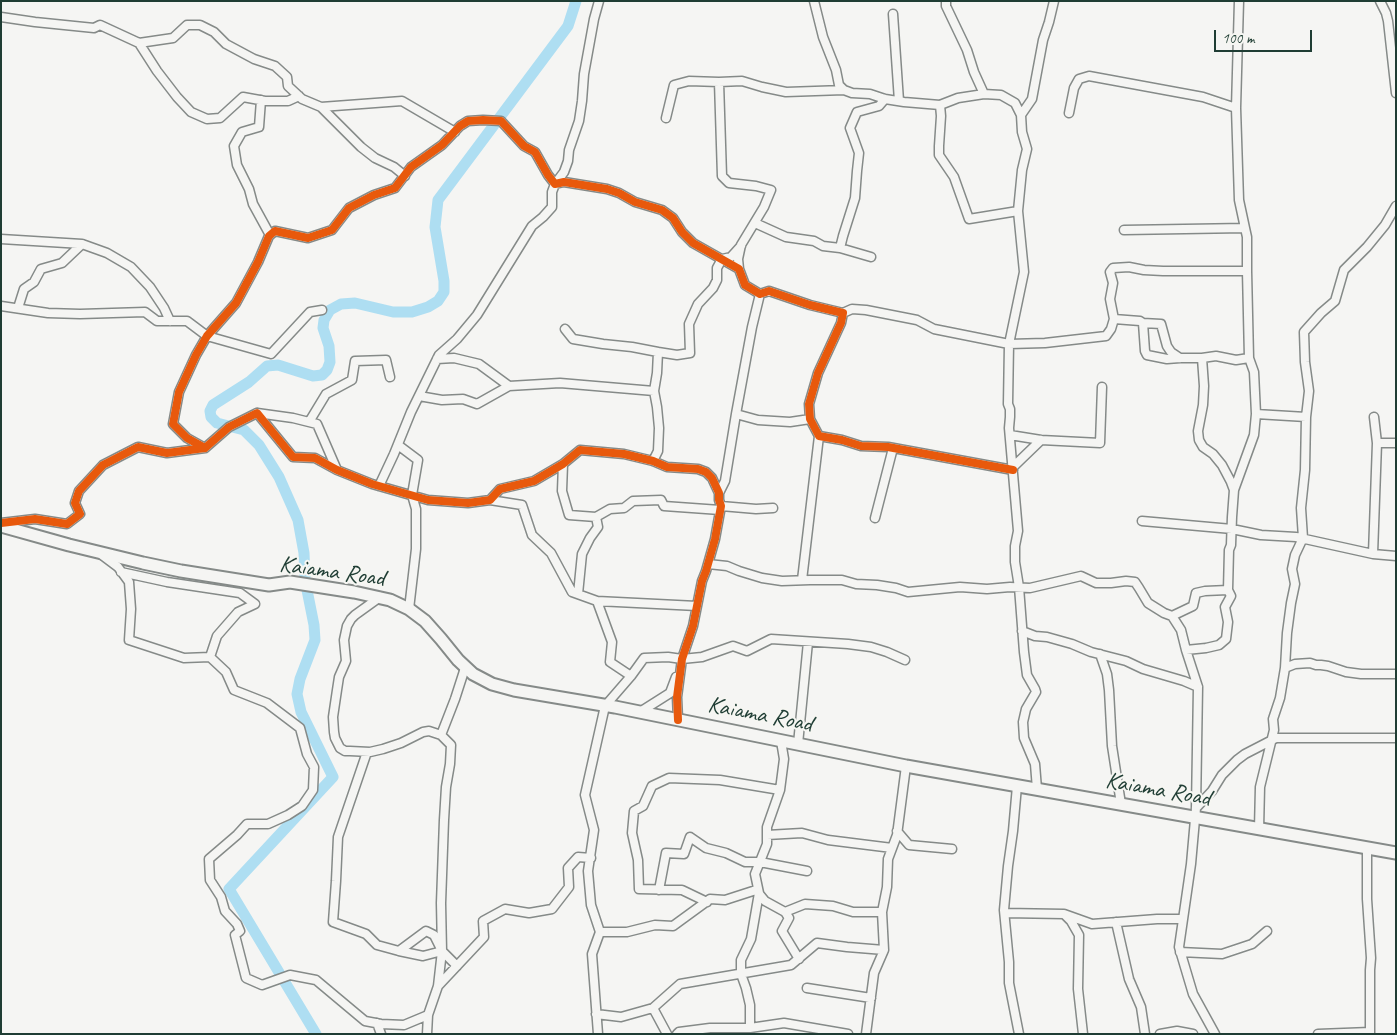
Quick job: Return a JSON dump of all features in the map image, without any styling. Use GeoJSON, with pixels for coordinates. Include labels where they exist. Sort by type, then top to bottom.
{"type":"FeatureCollection","features":[{"type":"Feature","properties":{"kind":"highway","name":"Kaiama Road"},"geometry":{"type":"LineString","coordinates":[[1,524],[143,564],[218,578],[269,585],[290,582],[380,597],[409,609],[425,621],[465,668],[481,679],[514,690],[640,712],[906,766],[1120,804],[1196,813],[1259,829],[1396,853]]}},
{"type":"Feature","properties":{"kind":"street"},"geometry":{"type":"LineString","coordinates":[[378,486],[439,354],[456,339],[477,315],[532,226],[552,207],[552,192],[555,184],[564,172],[579,121],[584,74],[599,1]]}},
{"type":"Feature","properties":{"kind":"street"},"geometry":{"type":"LineString","coordinates":[[814,1],[823,37],[836,70],[839,85],[844,90]]}},
{"type":"Feature","properties":{"kind":"street"},"geometry":{"type":"LineString","coordinates":[[946,1],[946,6],[967,50],[984,94]]}},
{"type":"Feature","properties":{"kind":"street"},"geometry":{"type":"LineString","coordinates":[[1021,115],[1032,99],[1042,40],[1054,1]]}},
{"type":"Feature","properties":{"kind":"street"},"geometry":{"type":"LineString","coordinates":[[1186,650],[1206,648],[1219,644],[1226,639],[1228,622],[1225,607],[1231,596],[1228,590],[1229,550],[1231,545],[1234,490],[1254,435],[1256,414],[1254,372],[1249,358],[1247,237],[1239,200],[1236,108],[1239,1]]}},
{"type":"Feature","properties":{"kind":"street"},"geometry":{"type":"LineString","coordinates":[[1380,1],[1388,21],[1396,93]]}},
{"type":"Feature","properties":{"kind":"street"},"geometry":{"type":"LineString","coordinates":[[893,14],[900,102]]}},
{"type":"Feature","properties":{"kind":"street"},"geometry":{"type":"LineString","coordinates":[[1,17],[94,28],[100,25],[139,43],[177,97],[191,112],[207,118],[220,118],[243,97],[288,101],[299,96]]}},
{"type":"Feature","properties":{"kind":"street"},"geometry":{"type":"LineString","coordinates":[[139,43],[173,38],[187,24],[200,25],[214,32],[226,44],[254,59],[275,66],[287,76],[288,86],[302,99],[321,107],[361,148],[404,176]]}},
{"type":"Feature","properties":{"kind":"street"},"geometry":{"type":"LineString","coordinates":[[1069,112],[1074,88],[1079,80],[1089,76],[1203,97],[1236,108]]}},
{"type":"Feature","properties":{"kind":"street"},"geometry":{"type":"LineString","coordinates":[[666,118],[674,85],[689,82],[742,81],[786,92],[844,90],[852,93],[870,94],[900,102],[940,105],[958,98],[984,94],[1001,95],[1015,103],[1021,115],[1022,132],[1027,149],[1022,170],[1018,211],[1024,272],[1010,344],[1008,404],[1018,532],[1015,546],[1015,562],[1027,675],[1036,689],[1026,709],[1023,722],[1024,738],[1035,764],[1038,790]]}},
{"type":"Feature","properties":{"kind":"street"},"geometry":{"type":"LineString","coordinates":[[565,329],[573,339],[677,355],[690,353],[689,324],[698,304],[713,288],[717,280],[717,268],[722,259],[731,257],[741,245],[772,190],[729,183],[722,176],[719,82]]}},
{"type":"Feature","properties":{"kind":"street"},"geometry":{"type":"LineString","coordinates":[[840,248],[855,198],[856,171],[860,153],[850,128],[856,112],[879,106],[885,99]]}},
{"type":"Feature","properties":{"kind":"street"},"geometry":{"type":"LineString","coordinates":[[260,100],[259,127],[242,132],[234,146],[237,166],[249,190],[253,204],[270,235]]}},
{"type":"Feature","properties":{"kind":"street"},"geometry":{"type":"LineString","coordinates":[[321,107],[402,101],[455,132]]}},
{"type":"Feature","properties":{"kind":"street"},"geometry":{"type":"LineString","coordinates":[[940,105],[939,155],[954,177],[969,219],[1018,211]]}},
{"type":"Feature","properties":{"kind":"street"},"geometry":{"type":"LineString","coordinates":[[205,448],[187,438],[172,424],[179,392],[207,336],[236,303],[270,235],[275,231],[308,238],[332,230],[350,208],[374,195],[395,188],[411,167],[442,145],[460,126],[468,121],[501,121],[524,146],[535,152],[548,176],[555,184]]}},
{"type":"Feature","properties":{"kind":"street"},"geometry":{"type":"LineString","coordinates":[[555,184],[564,182],[608,189],[622,194],[635,202],[662,210],[671,216],[686,238],[693,244],[739,269]]}},
{"type":"Feature","properties":{"kind":"street"},"geometry":{"type":"LineString","coordinates":[[1259,829],[1260,787],[1274,730],[1273,719],[1280,698],[1285,668],[1288,626],[1295,584],[1292,568],[1295,555],[1303,538],[1301,508],[1309,391],[1305,362],[1304,332],[1320,314],[1336,301],[1344,270],[1367,247],[1385,225],[1396,206]]}},
{"type":"Feature","properties":{"kind":"street"},"geometry":{"type":"LineString","coordinates":[[755,223],[786,237],[814,241],[823,246],[840,248],[871,257]]}},
{"type":"Feature","properties":{"kind":"street"},"geometry":{"type":"LineString","coordinates":[[1124,230],[1245,228]]}},
{"type":"Feature","properties":{"kind":"street"},"geometry":{"type":"LineString","coordinates":[[1,239],[82,244],[107,253],[131,268],[150,287],[170,321]]}},
{"type":"Feature","properties":{"kind":"street"},"geometry":{"type":"LineString","coordinates":[[18,308],[24,289],[34,282],[41,269],[62,263],[82,244]]}},
{"type":"Feature","properties":{"kind":"street"},"geometry":{"type":"LineString","coordinates":[[741,245],[738,259],[739,269],[745,285],[760,294],[769,291],[843,313],[852,309],[866,310],[910,319],[934,329],[1010,344],[1046,343],[1106,336],[1111,329],[1114,319],[1110,299],[1113,284],[1110,272],[1113,268],[1129,267],[1163,271],[1247,271]]}},
{"type":"Feature","properties":{"kind":"street"},"geometry":{"type":"LineString","coordinates":[[719,492],[725,481],[752,327],[760,294]]}},
{"type":"Feature","properties":{"kind":"street"},"geometry":{"type":"LineString","coordinates":[[1,306],[48,313],[145,312],[157,321],[187,321],[207,336],[271,354],[310,312],[322,310]]}},
{"type":"Feature","properties":{"kind":"street"},"geometry":{"type":"LineString","coordinates":[[802,580],[819,436],[810,419],[809,404],[818,373],[841,323],[843,313]]}},
{"type":"Feature","properties":{"kind":"street"},"geometry":{"type":"LineString","coordinates":[[1114,319],[1161,324],[1167,346],[1171,352],[1180,358]]}},
{"type":"Feature","properties":{"kind":"street"},"geometry":{"type":"LineString","coordinates":[[1143,323],[1145,351],[1148,355],[1167,359],[1216,356],[1236,360],[1249,358]]}},
{"type":"Feature","properties":{"kind":"street"},"geometry":{"type":"LineString","coordinates":[[653,461],[658,451],[660,428],[654,391],[658,352]]}},
{"type":"Feature","properties":{"kind":"street"},"geometry":{"type":"LineString","coordinates":[[436,359],[454,358],[480,364],[509,386]]}},
{"type":"Feature","properties":{"kind":"street"},"geometry":{"type":"LineString","coordinates":[[1202,358],[1204,386],[1203,405],[1198,431],[1199,440],[1203,447],[1214,454],[1234,490]]}},
{"type":"Feature","properties":{"kind":"street"},"geometry":{"type":"LineString","coordinates":[[309,422],[326,394],[352,380],[355,361],[386,360],[390,377]]}},
{"type":"Feature","properties":{"kind":"street"},"geometry":{"type":"LineString","coordinates":[[419,396],[442,400],[463,399],[477,404],[509,386],[560,383],[654,391]]}},
{"type":"Feature","properties":{"kind":"street"},"geometry":{"type":"LineString","coordinates":[[1010,435],[1041,440],[1100,443],[1102,387]]}},
{"type":"Feature","properties":{"kind":"street"},"geometry":{"type":"LineString","coordinates":[[257,413],[293,457],[315,458],[337,470],[378,486],[428,500],[468,503],[490,500],[522,505],[532,536],[551,553],[572,592],[597,601],[697,606]]}},
{"type":"Feature","properties":{"kind":"street"},"geometry":{"type":"LineString","coordinates":[[1,524],[35,519],[67,524],[80,514],[75,503],[79,490],[102,464],[138,447],[167,453],[205,448],[229,427],[257,413],[293,418],[317,424],[337,470]]}},
{"type":"Feature","properties":{"kind":"street"},"geometry":{"type":"LineString","coordinates":[[736,414],[758,420],[790,422],[810,419]]}},
{"type":"Feature","properties":{"kind":"street"},"geometry":{"type":"LineString","coordinates":[[1256,414],[1306,417]]}},
{"type":"Feature","properties":{"kind":"street"},"geometry":{"type":"LineString","coordinates":[[1372,554],[1377,443],[1374,417]]}},
{"type":"Feature","properties":{"kind":"street"},"geometry":{"type":"LineString","coordinates":[[819,436],[861,446],[893,448],[1012,469]]}},
{"type":"Feature","properties":{"kind":"street"},"geometry":{"type":"LineString","coordinates":[[1012,469],[1041,440]]}},
{"type":"Feature","properties":{"kind":"street"},"geometry":{"type":"LineString","coordinates":[[1377,443],[1396,443]]}},
{"type":"Feature","properties":{"kind":"street"},"geometry":{"type":"LineString","coordinates":[[398,445],[418,460],[412,495],[416,510],[416,549],[409,609]]}},
{"type":"Feature","properties":{"kind":"street"},"geometry":{"type":"LineString","coordinates":[[875,518],[893,448]]}},
{"type":"Feature","properties":{"kind":"street"},"geometry":{"type":"LineString","coordinates":[[490,500],[500,489],[534,481],[563,464],[580,450],[624,454],[653,461],[667,467],[698,469],[706,472],[712,478],[719,492],[720,508],[715,539],[702,581],[693,626],[670,693],[640,712]]}},
{"type":"Feature","properties":{"kind":"street"},"geometry":{"type":"LineString","coordinates":[[563,464],[562,491],[569,515],[596,518],[610,509],[624,508],[633,501],[661,500],[664,506],[772,508]]}},
{"type":"Feature","properties":{"kind":"street"},"geometry":{"type":"LineString","coordinates":[[578,594],[582,554],[598,527],[596,518]]}},
{"type":"Feature","properties":{"kind":"street"},"geometry":{"type":"LineString","coordinates":[[1142,522],[1232,529],[1261,535],[1303,538],[1372,554],[1396,556]]}},
{"type":"Feature","properties":{"kind":"street"},"geometry":{"type":"LineString","coordinates":[[98,552],[118,567],[128,582],[131,609],[129,640],[184,658],[210,657],[226,672],[234,690],[268,703],[300,728],[314,767],[313,790],[302,806],[268,824],[247,824],[209,859],[210,880],[221,897],[225,911],[238,924],[240,931],[235,935],[246,978],[262,985],[290,974],[316,980],[365,1021],[404,1025],[428,1015]]}},
{"type":"Feature","properties":{"kind":"street"},"geometry":{"type":"LineString","coordinates":[[708,564],[727,566],[762,578],[782,581],[842,580],[856,584],[896,588],[908,592],[960,587],[987,589],[1030,588],[1081,576],[1096,582],[1135,582],[1148,603],[1172,616],[1181,630],[1198,687],[1196,813],[1179,947],[1193,994],[1215,1034]]}},
{"type":"Feature","properties":{"kind":"street"},"geometry":{"type":"LineString","coordinates":[[122,572],[167,582],[240,593],[255,604],[238,612],[217,636],[210,657]]}},
{"type":"Feature","properties":{"kind":"street"},"geometry":{"type":"LineString","coordinates":[[1172,616],[1193,606],[1196,593],[1228,590]]}},
{"type":"Feature","properties":{"kind":"street"},"geometry":{"type":"LineString","coordinates":[[380,597],[351,618],[348,626],[344,640],[346,661],[339,678],[333,717],[335,738],[340,748],[350,752],[367,752],[393,746],[429,731],[441,735],[451,745],[444,820],[441,903],[442,952],[438,986],[428,1015],[427,1034]]}},
{"type":"Feature","properties":{"kind":"street"},"geometry":{"type":"LineString","coordinates":[[597,601],[612,642],[610,662],[631,676]]}},
{"type":"Feature","properties":{"kind":"street"},"geometry":{"type":"LineString","coordinates":[[1022,631],[1035,636],[1054,638],[1198,687]]}},
{"type":"Feature","properties":{"kind":"street"},"geometry":{"type":"LineString","coordinates":[[1024,652],[1030,644],[1040,637]]}},
{"type":"Feature","properties":{"kind":"street"},"geometry":{"type":"LineString","coordinates":[[598,1034],[592,954],[600,932],[591,905],[588,871],[594,830],[585,795],[605,706],[644,658],[668,657],[682,659],[702,657],[733,646],[748,651],[771,639],[871,647],[905,660]]}},
{"type":"Feature","properties":{"kind":"street"},"geometry":{"type":"LineString","coordinates":[[798,744],[808,642]]}},
{"type":"Feature","properties":{"kind":"street"},"geometry":{"type":"LineString","coordinates":[[1100,654],[1107,674],[1112,746],[1120,804]]}},
{"type":"Feature","properties":{"kind":"street"},"geometry":{"type":"LineString","coordinates":[[678,720],[678,690],[682,659]]}},
{"type":"Feature","properties":{"kind":"street"},"geometry":{"type":"LineString","coordinates":[[1285,668],[1295,664],[1310,663],[1361,674],[1396,674]]}},
{"type":"Feature","properties":{"kind":"street"},"geometry":{"type":"LineString","coordinates":[[441,735],[465,668]]}},
{"type":"Feature","properties":{"kind":"street"},"geometry":{"type":"LineString","coordinates":[[1196,813],[1222,776],[1237,760],[1271,740],[1281,737],[1396,738]]}},
{"type":"Feature","properties":{"kind":"street"},"geometry":{"type":"LineString","coordinates":[[750,1028],[750,1005],[741,974],[741,960],[751,939],[759,894],[755,874],[767,844],[767,826],[780,790],[784,759],[781,740]]}},
{"type":"Feature","properties":{"kind":"street"},"geometry":{"type":"LineString","coordinates":[[367,752],[338,837],[333,922],[366,934],[377,945],[398,952],[423,956],[442,952]]}},
{"type":"Feature","properties":{"kind":"street"},"geometry":{"type":"LineString","coordinates":[[866,1034],[874,973],[884,950],[882,912],[887,887],[888,858],[897,831],[906,766]]}},
{"type":"Feature","properties":{"kind":"street"},"geometry":{"type":"LineString","coordinates":[[707,902],[682,890],[640,889],[638,860],[632,833],[634,811],[643,806],[652,786],[669,778],[720,780],[780,790]]}},
{"type":"Feature","properties":{"kind":"street"},"geometry":{"type":"LineString","coordinates":[[1017,786],[1004,913],[1009,983],[1019,1034]]}},
{"type":"Feature","properties":{"kind":"street"},"geometry":{"type":"LineString","coordinates":[[897,831],[910,845],[952,849]]}},
{"type":"Feature","properties":{"kind":"street"},"geometry":{"type":"LineString","coordinates":[[767,835],[802,833],[828,840],[892,848]]}},
{"type":"Feature","properties":{"kind":"street"},"geometry":{"type":"LineString","coordinates":[[659,890],[666,854],[684,854],[690,837],[706,848],[726,853],[745,862],[760,862],[808,871]]}},
{"type":"Feature","properties":{"kind":"street"},"geometry":{"type":"LineString","coordinates":[[1318,1034],[1370,1033],[1371,958],[1367,899],[1367,848]]}},
{"type":"Feature","properties":{"kind":"street"},"geometry":{"type":"LineString","coordinates":[[438,986],[484,937],[483,920],[504,909],[529,913],[552,909],[569,887],[568,868],[578,857],[591,858]]}},
{"type":"Feature","properties":{"kind":"street"},"geometry":{"type":"LineString","coordinates":[[600,932],[628,932],[655,925],[673,926],[710,899],[725,900],[756,890],[765,901],[785,912],[789,918],[782,931],[799,959]]}},
{"type":"Feature","properties":{"kind":"street"},"geometry":{"type":"LineString","coordinates":[[785,912],[805,904],[833,906],[852,912],[882,912]]}},
{"type":"Feature","properties":{"kind":"street"},"geometry":{"type":"LineString","coordinates":[[1004,913],[1064,914],[1092,924],[1158,918],[1183,919]]}},
{"type":"Feature","properties":{"kind":"street"},"geometry":{"type":"LineString","coordinates":[[1064,914],[1071,921],[1079,935],[1078,989],[1082,1034]]}},
{"type":"Feature","properties":{"kind":"street"},"geometry":{"type":"LineString","coordinates":[[1116,922],[1129,979],[1141,1007],[1145,1034]]}},
{"type":"Feature","properties":{"kind":"street"},"geometry":{"type":"LineString","coordinates":[[1079,935],[1092,924]]}},
{"type":"Feature","properties":{"kind":"street"},"geometry":{"type":"LineString","coordinates":[[398,952],[426,930],[434,934],[442,952],[457,966]]}},
{"type":"Feature","properties":{"kind":"street"},"geometry":{"type":"LineString","coordinates":[[1180,952],[1222,954],[1252,944],[1267,931]]}},
{"type":"Feature","properties":{"kind":"street"},"geometry":{"type":"LineString","coordinates":[[596,1014],[621,1017],[653,1008],[680,984],[792,965],[817,943],[884,950]]}},
{"type":"Feature","properties":{"kind":"street"},"geometry":{"type":"LineString","coordinates":[[807,988],[871,998]]}},
{"type":"Feature","properties":{"kind":"street"},"geometry":{"type":"LineString","coordinates":[[653,1008],[668,1034]]}},
{"type":"Feature","properties":{"kind":"street"},"geometry":{"type":"LineString","coordinates":[[377,1023],[381,1034]]}},
{"type":"Feature","properties":{"kind":"street"},"geometry":{"type":"LineString","coordinates":[[677,1034],[679,1032],[710,1028],[750,1028],[784,1023],[848,1034]]}},
{"type":"Feature","properties":{"kind":"street"},"geometry":{"type":"LineString","coordinates":[[1160,1034],[1176,1031],[1193,1034]]}},
{"type":"Feature","properties":{"kind":"waterway"},"geometry":{"type":"LineString","coordinates":[[316,1034],[229,889],[333,777],[301,712],[297,694],[300,679],[315,640],[305,580],[304,553],[298,520],[279,477],[259,445],[244,430],[217,423],[211,417],[210,411],[213,405],[249,382],[267,366],[278,365],[313,376],[322,375],[327,370],[330,362],[329,346],[323,328],[324,320],[330,310],[341,304],[355,303],[393,312],[412,312],[428,307],[438,301],[444,292],[444,281],[435,227],[438,200],[568,26],[576,1]]}},
{"type":"Feature","properties":{"kind":"cycle path"},"geometry":{"type":"LineString","coordinates":[[205,448],[187,438],[173,424],[179,392],[207,336],[236,303],[258,262],[269,236],[275,231],[308,238],[332,230],[349,208],[374,195],[395,188],[411,167],[442,145],[460,126],[468,121],[483,120],[501,121],[524,146],[535,152],[555,184],[564,182],[607,189],[635,202],[662,210],[673,218],[682,232],[693,243],[739,269],[745,285],[760,294],[769,291],[810,305],[843,313],[841,323],[818,373],[809,404],[810,419],[819,436],[861,446],[888,447],[1013,470]]}},
{"type":"Feature","properties":{"kind":"cycle path"},"geometry":{"type":"LineString","coordinates":[[1,523],[35,519],[67,524],[80,514],[75,503],[79,491],[103,465],[138,447],[167,453],[205,448],[229,427],[257,413],[293,457],[315,458],[337,470],[372,484],[428,500],[468,503],[490,500],[500,489],[534,481],[563,464],[580,450],[624,454],[653,461],[667,467],[698,469],[706,472],[712,478],[719,493],[721,506],[715,539],[702,581],[693,626],[682,659],[677,697],[678,720]]}}]}
